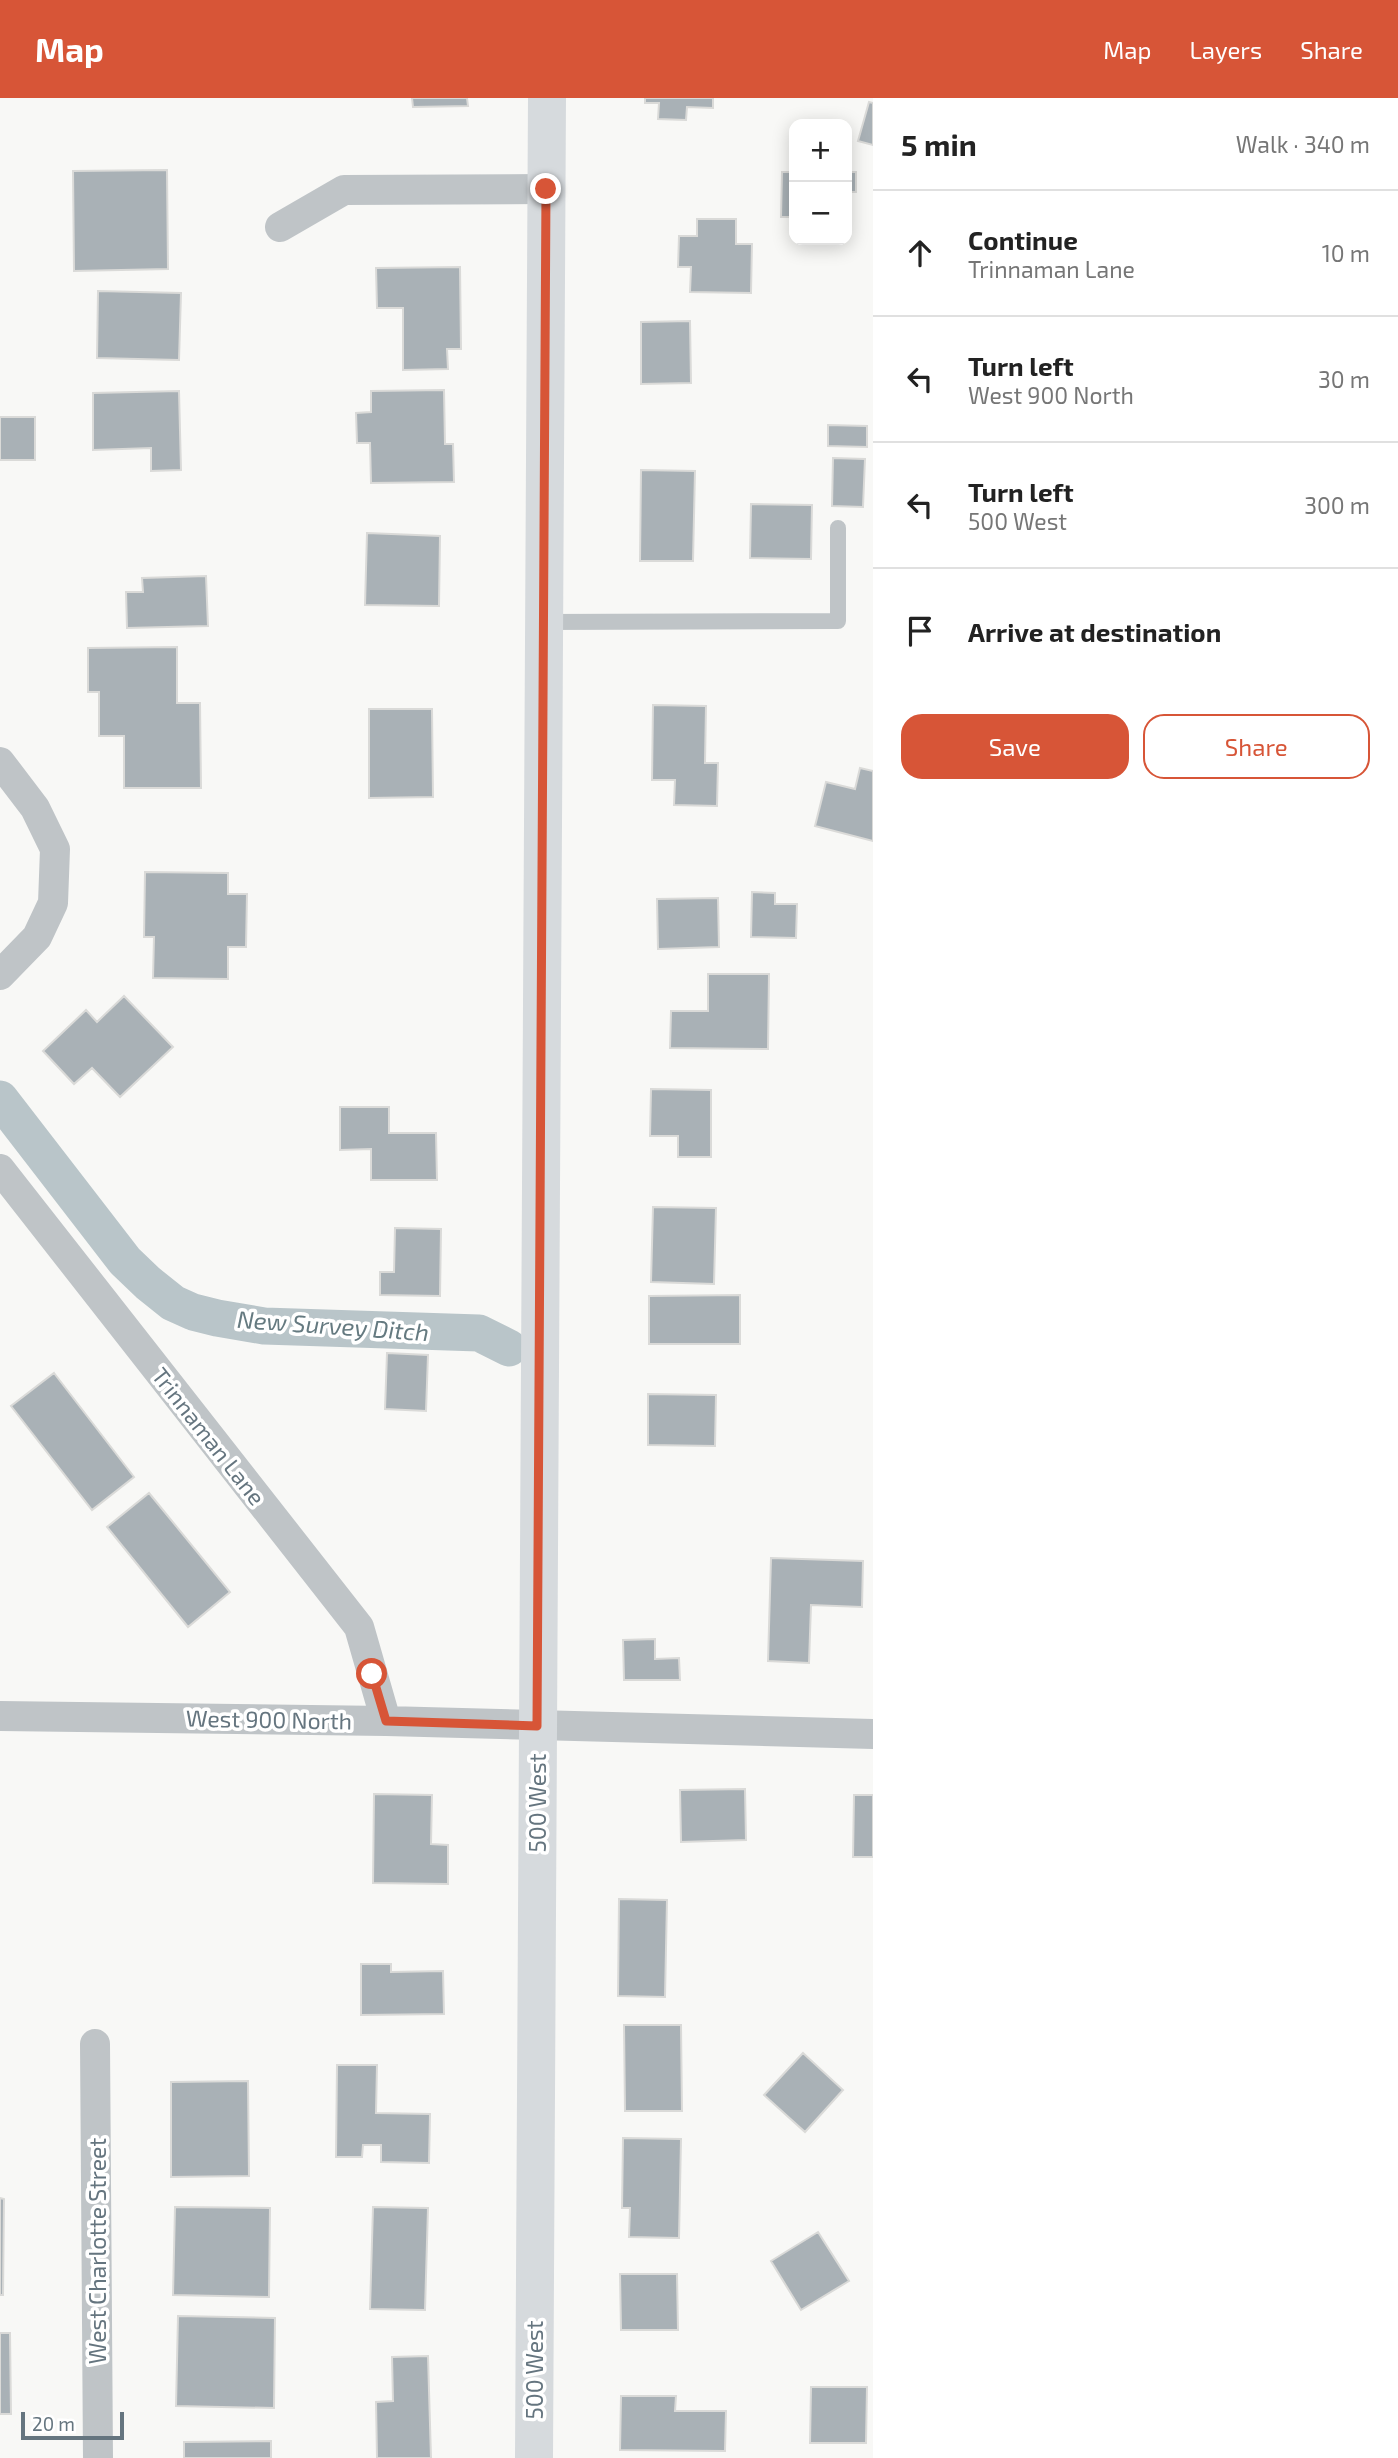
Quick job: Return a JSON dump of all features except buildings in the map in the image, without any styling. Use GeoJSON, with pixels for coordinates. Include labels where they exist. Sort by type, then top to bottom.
{"type":"FeatureCollection","features":[{"type":"Feature","properties":{"kind":"main road","name":"500 West"},"geometry":{"type":"LineString","coordinates":[[534,2458],[547,98]]}},
{"type":"Feature","properties":{"kind":"street"},"geometry":{"type":"LineString","coordinates":[[280,227],[344,190],[546,189]]}},
{"type":"Feature","properties":{"kind":"street"},"geometry":{"type":"LineString","coordinates":[[0,762],[35,808],[55,849],[53,903],[37,937],[0,975]]}},
{"type":"Feature","properties":{"kind":"street","name":"Trinnaman Lane"},"geometry":{"type":"LineString","coordinates":[[0,1169],[359,1627],[386,1721]]}},
{"type":"Feature","properties":{"kind":"street","name":"West 900 North"},"geometry":{"type":"LineString","coordinates":[[0,1716],[386,1721],[873,1734]]}},
{"type":"Feature","properties":{"kind":"street","name":"West Charlotte Street"},"geometry":{"type":"LineString","coordinates":[[95,2044],[98,2458]]}},
{"type":"Feature","properties":{"kind":"lane"},"geometry":{"type":"LineString","coordinates":[[544,622],[838,621],[838,528]]}},
{"type":"Feature","properties":{"kind":"waterway","name":"New Survey Ditch"},"geometry":{"type":"LineString","coordinates":[[0,1099],[125,1261],[173,1303],[193,1312],[264,1326],[479,1333],[509,1348]]}},
{"type":"Feature","properties":{"kind":"route"},"geometry":{"type":"LineString","coordinates":[[372,1674],[386,1721],[537,1726],[546,189]]}}]}
